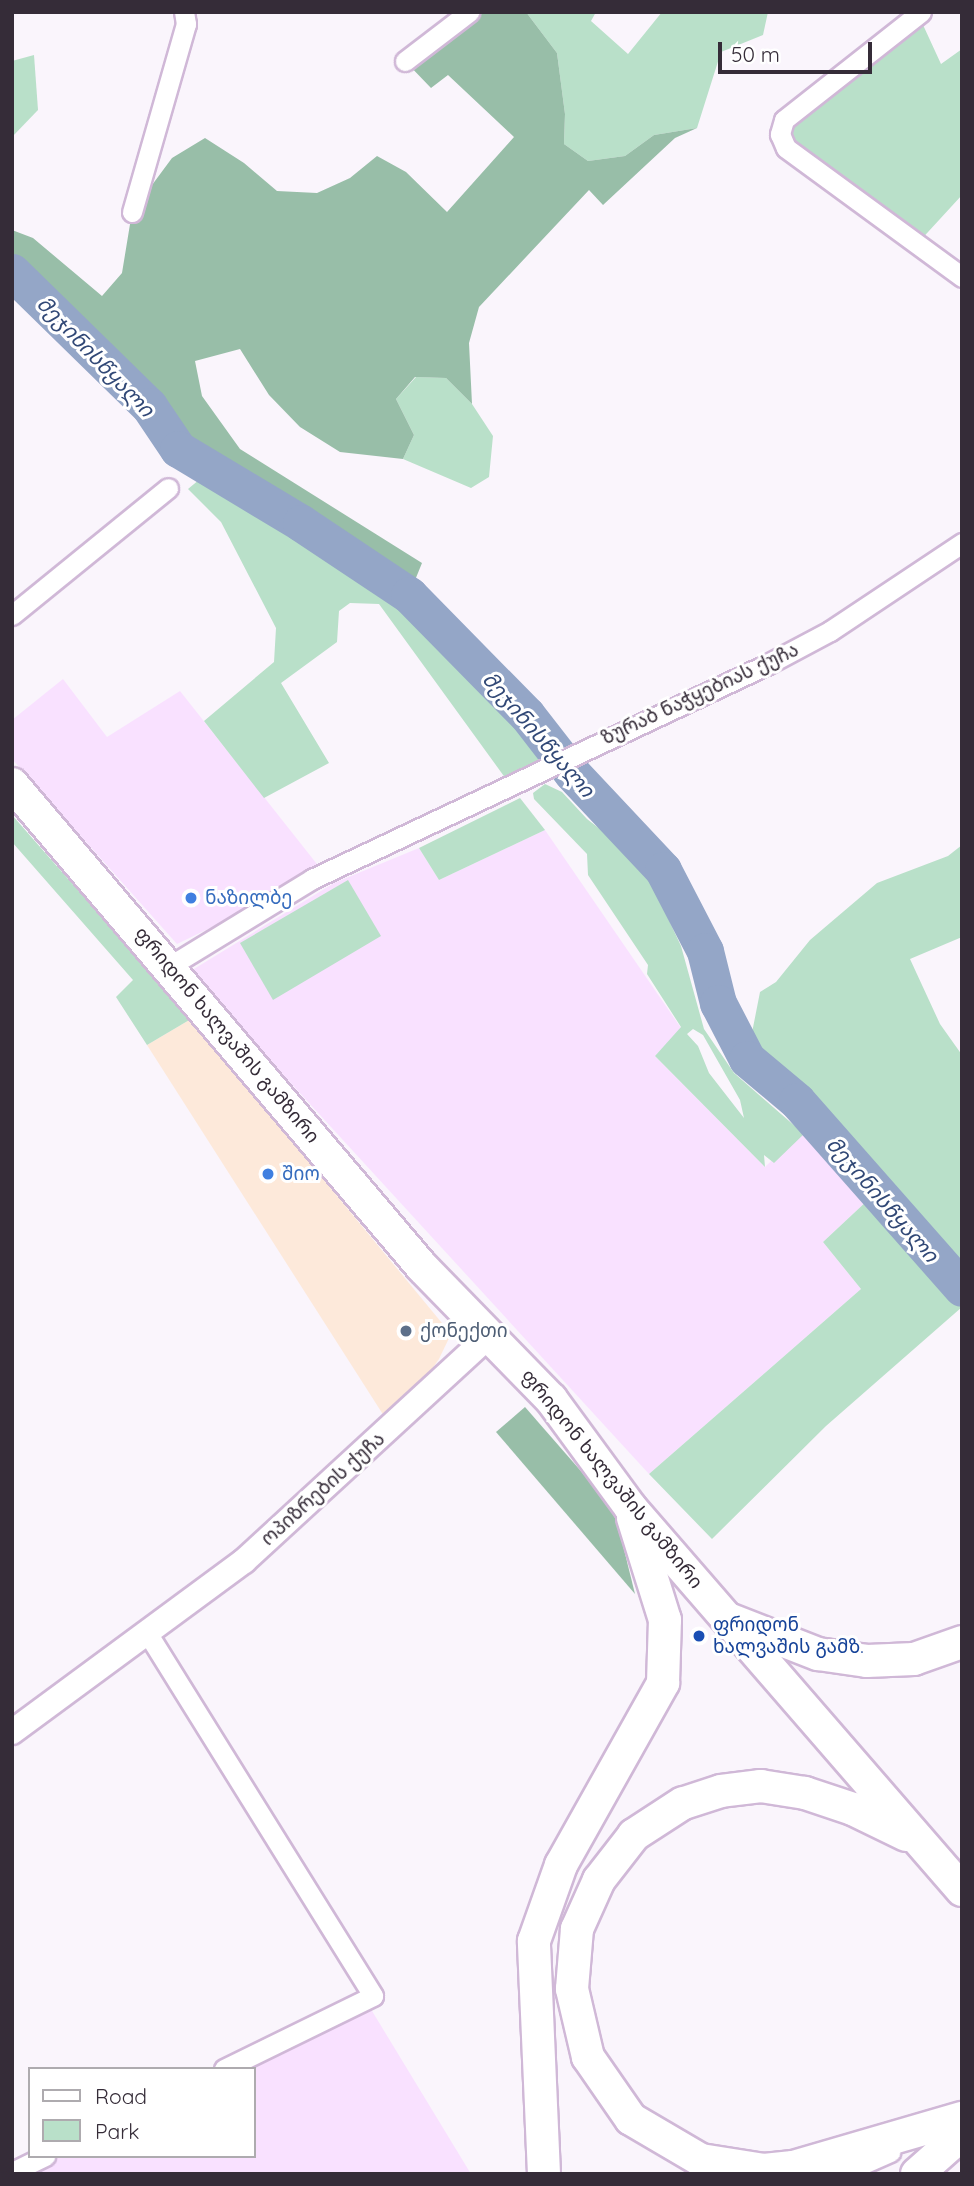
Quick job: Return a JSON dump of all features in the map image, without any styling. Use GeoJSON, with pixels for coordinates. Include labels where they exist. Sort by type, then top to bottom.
{"type":"FeatureCollection","features":[{"type":"Feature","properties":{"kind":"highway","name":"ფრიდონ ხალვაშის გამზირი"},"geometry":{"type":"LineString","coordinates":[[12,784],[170,966],[422,1267],[551,1399],[630,1507],[962,1889]]}},
{"type":"Feature","properties":{"kind":"highway"},"geometry":{"type":"LineString","coordinates":[[544,2174],[534,1941],[561,1865],[663,1683],[665,1620],[630,1507]]}},
{"type":"Feature","properties":{"kind":"highway"},"geometry":{"type":"LineString","coordinates":[[727,1618],[818,1654],[867,1661],[914,1659],[962,1642]]}},
{"type":"Feature","properties":{"kind":"highway"},"geometry":{"type":"LineString","coordinates":[[920,1841],[853,1809],[806,1793],[761,1786],[721,1791],[683,1804],[634,1835],[599,1880],[577,1929],[572,1989],[588,2057],[631,2119],[701,2160],[764,2170],[793,2167],[962,2120]]}},
{"type":"Feature","properties":{"kind":"highway"},"geometry":{"type":"LineString","coordinates":[[917,2174],[962,2134]]}},
{"type":"Feature","properties":{"kind":"street"},"geometry":{"type":"LineString","coordinates":[[132,212],[186,24],[184,12]]}},
{"type":"Feature","properties":{"kind":"street"},"geometry":{"type":"LineString","coordinates":[[405,61],[470,12]]}},
{"type":"Feature","properties":{"kind":"street"},"geometry":{"type":"LineString","coordinates":[[921,12],[785,120],[780,134],[786,148],[962,277]]}},
{"type":"Feature","properties":{"kind":"street"},"geometry":{"type":"LineString","coordinates":[[12,615],[168,488]]}},
{"type":"Feature","properties":{"kind":"street","name":"ზურაბ ნაჭყებიას ქუჩა"},"geometry":{"type":"LineString","coordinates":[[170,966],[312,879],[830,631],[962,543]]}},
{"type":"Feature","properties":{"kind":"street","name":"ოპიზრების ქუჩა"},"geometry":{"type":"LineString","coordinates":[[12,1732],[148,1634],[244,1560],[490,1335]]}},
{"type":"Feature","properties":{"kind":"street"},"geometry":{"type":"LineString","coordinates":[[148,1634],[373,1996],[228,2067]]}},
{"type":"Feature","properties":{"kind":"street"},"geometry":{"type":"LineString","coordinates":[[839,2174],[962,2120]]}},
{"type":"Feature","properties":{"kind":"street"},"geometry":{"type":"LineString","coordinates":[[12,2172],[41,2158]]}},
{"type":"Feature","properties":{"kind":"shaded area"},"geometry":{"type":"Polygon","coordinates":[[[63,679],[107,737],[180,691],[324,873],[177,944],[12,759],[12,720],[63,679]]]}},
{"type":"Feature","properties":{"kind":"shaded area"},"geometry":{"type":"Polygon","coordinates":[[[545,830],[681,1028],[655,1056],[765,1167],[804,1129],[869,1199],[823,1242],[861,1289],[649,1474],[189,972],[334,883],[419,848],[439,880],[545,830]]]}},
{"type":"Feature","properties":{"kind":"shaded area"},"geometry":{"type":"Polygon","coordinates":[[[191,1019],[451,1334],[439,1359],[391,1427],[147,1045],[191,1019]]]}},
{"type":"Feature","properties":{"kind":"shaded area"},"geometry":{"type":"Polygon","coordinates":[[[369,2006],[471,2174],[27,2174],[58,2158],[256,2158],[256,2067],[245,2067],[369,2006]]]}},
{"type":"Feature","properties":{"kind":"green space"},"geometry":{"type":"Polygon","coordinates":[[[469,12],[526,12],[557,53],[565,114],[564,144],[588,161],[625,156],[654,135],[697,128],[675,138],[603,205],[589,190],[479,307],[469,343],[472,404],[446,378],[415,377],[396,399],[414,435],[403,459],[340,452],[300,427],[269,395],[240,349],[195,361],[202,396],[240,449],[422,563],[409,595],[301,523],[178,449],[149,406],[12,272],[12,230],[33,238],[102,296],[122,273],[132,212],[172,158],[205,138],[244,163],[277,191],[317,193],[350,178],[377,156],[406,172],[447,212],[514,137],[448,75],[431,88],[405,61],[469,12]]]}},
{"type":"Feature","properties":{"kind":"green space"},"geometry":{"type":"Polygon","coordinates":[[[526,12],[596,12],[591,21],[628,54],[662,12],[768,12],[763,35],[721,52],[697,128],[654,135],[625,156],[588,161],[564,144],[565,114],[557,53],[526,12]]]}},
{"type":"Feature","properties":{"kind":"green space"},"geometry":{"type":"Polygon","coordinates":[[[918,14],[941,64],[962,49],[962,195],[917,244],[786,148],[784,120],[918,14]]]}},
{"type":"Feature","properties":{"kind":"green space"},"geometry":{"type":"Polygon","coordinates":[[[34,55],[38,110],[12,137],[12,61],[34,55]]]}},
{"type":"Feature","properties":{"kind":"green space"},"geometry":{"type":"Polygon","coordinates":[[[416,377],[446,378],[472,404],[493,436],[489,477],[471,488],[403,459],[414,435],[396,399],[416,377]]]}},
{"type":"Feature","properties":{"kind":"green space"},"geometry":{"type":"Polygon","coordinates":[[[212,469],[409,595],[399,599],[544,759],[506,779],[379,604],[350,603],[339,611],[337,642],[281,683],[329,763],[264,798],[204,721],[274,662],[276,628],[221,522],[188,489],[212,469]]]}},
{"type":"Feature","properties":{"kind":"green space"},"geometry":{"type":"Polygon","coordinates":[[[545,784],[562,792],[587,819],[641,861],[681,946],[704,1029],[734,1073],[804,1134],[774,1163],[764,1155],[765,1167],[655,1056],[681,1027],[647,974],[648,965],[588,875],[587,854],[534,799],[533,793],[545,784]],[[693,1029],[687,1034],[698,1046],[709,1073],[744,1118],[740,1100],[703,1035],[693,1029]]]}},
{"type":"Feature","properties":{"kind":"green space"},"geometry":{"type":"Polygon","coordinates":[[[520,798],[545,830],[439,880],[419,848],[520,798]]]}},
{"type":"Feature","properties":{"kind":"green space"},"geometry":{"type":"Polygon","coordinates":[[[12,815],[191,1019],[147,1045],[116,997],[133,980],[12,842],[12,815]]]}},
{"type":"Feature","properties":{"kind":"green space"},"geometry":{"type":"Polygon","coordinates":[[[962,845],[962,937],[910,959],[940,1024],[962,1055],[962,1277],[819,1112],[749,1048],[760,992],[776,982],[810,940],[877,883],[948,856],[962,845]]]}},
{"type":"Feature","properties":{"kind":"green space"},"geometry":{"type":"Polygon","coordinates":[[[348,880],[381,936],[273,1000],[240,943],[348,880]]]}},
{"type":"Feature","properties":{"kind":"green space"},"geometry":{"type":"Polygon","coordinates":[[[869,1199],[907,1231],[962,1307],[826,1426],[712,1539],[649,1474],[861,1289],[823,1242],[869,1199]]]}},
{"type":"Feature","properties":{"kind":"green space"},"geometry":{"type":"Polygon","coordinates":[[[525,1407],[614,1509],[635,1594],[496,1432],[525,1407]]]}},
{"type":"Feature","properties":{"kind":"waterway","name":"მეჯინისწყალი"},"geometry":{"type":"LineString","coordinates":[[12,272],[149,406],[178,449],[301,523],[409,595],[527,715],[572,773],[663,870],[705,951],[718,1003],[747,1059],[797,1101],[962,1288]]}},
{"type":"Feature","properties":{"kind":"place","name":"ნაზილბე"},"geometry":{"type":"Point","coordinates":[191,898]}},
{"type":"Feature","properties":{"kind":"place","name":"შიო"},"geometry":{"type":"Point","coordinates":[268,1174]}},
{"type":"Feature","properties":{"kind":"place","name":"ქონექთი"},"geometry":{"type":"Point","coordinates":[406,1331]}},
{"type":"Feature","properties":{"kind":"place","name":"ფრიდონ ხალვაშის გამზ."},"geometry":{"type":"Point","coordinates":[699,1636]}}]}
